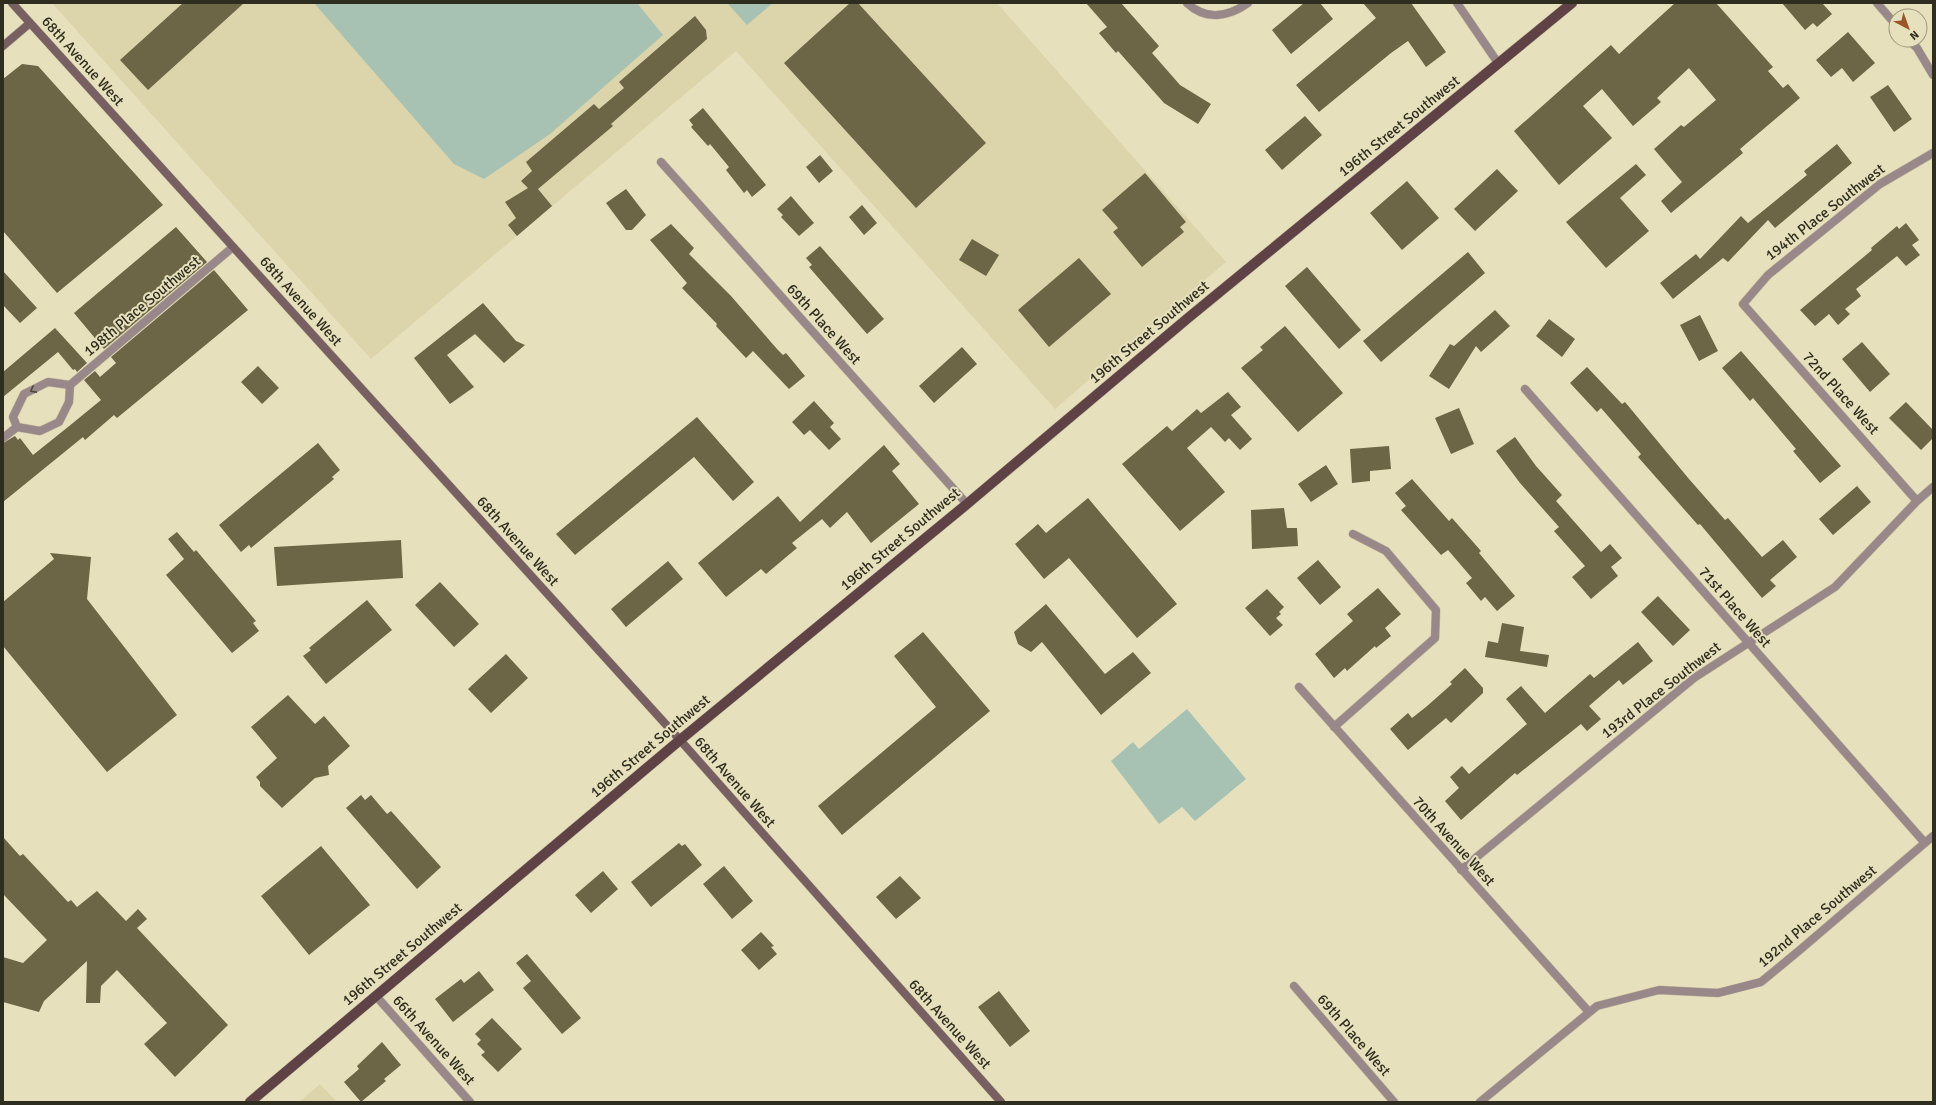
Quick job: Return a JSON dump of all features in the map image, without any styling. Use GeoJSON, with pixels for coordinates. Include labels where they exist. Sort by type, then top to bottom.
{"type":"FeatureCollection","features":[{"type":"Feature","properties":{"kind":"main road","name":"196th Street Southwest"},"geometry":{"type":"LineString","coordinates":[[250,1102],[680,740],[967,504],[1188,318],[1572,3]]}},
{"type":"Feature","properties":{"kind":"street","name":"68th Avenue West"},"geometry":{"type":"LineString","coordinates":[[12,3],[680,740],[1000,1102]]}},
{"type":"Feature","properties":{"kind":"street"},"geometry":{"type":"LineString","coordinates":[[1187,3],[1200,12],[1220,16],[1234,12],[1248,3]]}},
{"type":"Feature","properties":{"kind":"street"},"geometry":{"type":"LineString","coordinates":[[1457,3],[1498,63]]}},
{"type":"Feature","properties":{"kind":"street"},"geometry":{"type":"LineString","coordinates":[[1876,3],[1888,16]]}},
{"type":"Feature","properties":{"kind":"street"},"geometry":{"type":"LineString","coordinates":[[3,46],[30,24]]}},
{"type":"Feature","properties":{"kind":"street"},"geometry":{"type":"LineString","coordinates":[[1917,48],[1933,76]]}},
{"type":"Feature","properties":{"kind":"street","name":"194th Place Southwest"},"geometry":{"type":"LineString","coordinates":[[1743,304],[1768,275],[1880,184],[1933,153]]}},
{"type":"Feature","properties":{"kind":"street","name":"69th Place West"},"geometry":{"type":"LineString","coordinates":[[661,162],[967,504]]}},
{"type":"Feature","properties":{"kind":"street","name":"198th Place Southwest"},"geometry":{"type":"LineString","coordinates":[[70,385],[233,247]]}},
{"type":"Feature","properties":{"kind":"street","name":"72nd Place West"},"geometry":{"type":"LineString","coordinates":[[1743,304],[1917,501]]}},
{"type":"Feature","properties":{"kind":"street"},"geometry":{"type":"LineString","coordinates":[[3,438],[17,427],[40,431],[58,422],[69,402],[70,385],[48,382],[24,394],[13,417],[17,427]]}},
{"type":"Feature","properties":{"kind":"street","name":"71st Place West"},"geometry":{"type":"LineString","coordinates":[[1525,389],[1925,843]]}},
{"type":"Feature","properties":{"kind":"street","name":"193rd Place Southwest"},"geometry":{"type":"LineString","coordinates":[[1461,870],[1694,678],[1835,586],[1917,501],[1933,487]]}},
{"type":"Feature","properties":{"kind":"street"},"geometry":{"type":"LineString","coordinates":[[1334,727],[1435,638],[1436,610],[1386,550],[1354,534]]}},
{"type":"Feature","properties":{"kind":"street","name":"70th Avenue West"},"geometry":{"type":"LineString","coordinates":[[1299,687],[1589,1012]]}},
{"type":"Feature","properties":{"kind":"street","name":"192nd Place Southwest"},"geometry":{"type":"LineString","coordinates":[[1480,1102],[1597,1006],[1659,990],[1718,993],[1761,982],[1933,836]]}},
{"type":"Feature","properties":{"kind":"street","name":"69th Place West"},"geometry":{"type":"LineString","coordinates":[[1294,986],[1394,1102]]}},
{"type":"Feature","properties":{"kind":"street","name":"66th Avenue West"},"geometry":{"type":"LineString","coordinates":[[376,996],[470,1102]]}},
{"type":"Feature","properties":{"kind":"shaded area"},"geometry":{"type":"Polygon","coordinates":[[[52,3],[727,3],[747,24],[773,3],[997,3],[1226,262],[1055,409],[736,51],[371,359],[52,3]]]}},
{"type":"Feature","properties":{"kind":"shaded area"},"geometry":{"type":"Polygon","coordinates":[[[320,1084],[337,1102],[299,1102],[320,1084]]]}},
{"type":"Feature","properties":{"kind":"green space"},"geometry":{"type":"Polygon","coordinates":[[[314,3],[637,3],[663,35],[550,134],[484,179],[454,164],[314,3]]]}},
{"type":"Feature","properties":{"kind":"green space"},"geometry":{"type":"Polygon","coordinates":[[[727,3],[773,3],[747,25],[727,3]]]}},
{"type":"Feature","properties":{"kind":"green space"},"geometry":{"type":"Polygon","coordinates":[[[1187,709],[1246,779],[1195,821],[1182,807],[1159,824],[1111,761],[1133,742],[1139,749],[1187,709]]]}},
{"type":"Feature","properties":{"kind":"building"},"geometry":{"type":"Polygon","coordinates":[[[183,3],[244,3],[148,90],[120,60],[183,3]]]}},
{"type":"Feature","properties":{"kind":"building"},"geometry":{"type":"Polygon","coordinates":[[[850,3],[858,3],[986,143],[916,208],[784,63],[850,3]]]}},
{"type":"Feature","properties":{"kind":"building"},"geometry":{"type":"Polygon","coordinates":[[[1086,3],[1121,3],[1159,46],[1152,53],[1180,85],[1211,104],[1198,124],[1164,103],[1118,51],[1116,53],[1099,33],[1107,27],[1086,3]]]}},
{"type":"Feature","properties":{"kind":"building"},"geometry":{"type":"Polygon","coordinates":[[[1304,3],[1320,3],[1333,19],[1291,54],[1272,30],[1304,3]]]}},
{"type":"Feature","properties":{"kind":"building"},"geometry":{"type":"Polygon","coordinates":[[[1363,3],[1411,3],[1446,52],[1426,67],[1408,41],[1391,53],[1319,112],[1296,85],[1376,18],[1363,3]]]}},
{"type":"Feature","properties":{"kind":"building"},"geometry":{"type":"Polygon","coordinates":[[[1675,3],[1716,3],[1773,67],[1768,71],[1783,88],[1788,84],[1800,98],[1740,149],[1743,153],[1671,213],[1661,201],[1682,182],[1654,149],[1681,125],[1684,127],[1716,100],[1689,68],[1657,98],[1661,102],[1633,126],[1602,89],[1583,106],[1612,138],[1559,185],[1514,131],[1611,45],[1619,54],[1675,3]]]}},
{"type":"Feature","properties":{"kind":"building"},"geometry":{"type":"Polygon","coordinates":[[[1782,3],[1822,3],[1832,14],[1817,27],[1813,23],[1805,30],[1782,3]]]}},
{"type":"Feature","properties":{"kind":"building"},"geometry":{"type":"Polygon","coordinates":[[[695,16],[706,30],[707,39],[611,124],[613,126],[538,189],[552,206],[517,236],[508,225],[516,218],[505,202],[528,188],[521,181],[532,171],[526,162],[594,104],[599,109],[624,88],[619,82],[695,16]]]}},
{"type":"Feature","properties":{"kind":"building"},"geometry":{"type":"Polygon","coordinates":[[[1848,32],[1875,63],[1853,82],[1842,68],[1831,77],[1816,60],[1848,32]]]}},
{"type":"Feature","properties":{"kind":"building"},"geometry":{"type":"Polygon","coordinates":[[[22,64],[38,66],[163,205],[57,293],[3,231],[3,79],[22,64]]]}},
{"type":"Feature","properties":{"kind":"building"},"geometry":{"type":"Polygon","coordinates":[[[1888,85],[1912,119],[1894,132],[1870,97],[1888,85]]]}},
{"type":"Feature","properties":{"kind":"building"},"geometry":{"type":"Polygon","coordinates":[[[703,108],[766,185],[752,197],[747,190],[744,193],[726,170],[729,167],[710,144],[708,146],[691,127],[693,125],[689,120],[703,108]]]}},
{"type":"Feature","properties":{"kind":"building"},"geometry":{"type":"Polygon","coordinates":[[[1305,116],[1322,135],[1282,170],[1265,150],[1305,116]]]}},
{"type":"Feature","properties":{"kind":"building"},"geometry":{"type":"Polygon","coordinates":[[[1837,144],[1852,163],[1775,228],[1768,220],[1728,262],[1723,258],[1673,299],[1660,283],[1696,254],[1700,259],[1741,216],[1748,223],[1807,175],[1804,171],[1837,144]]]}},
{"type":"Feature","properties":{"kind":"building"},"geometry":{"type":"Polygon","coordinates":[[[820,155],[833,171],[819,183],[806,167],[820,155]]]}},
{"type":"Feature","properties":{"kind":"building"},"geometry":{"type":"Polygon","coordinates":[[[1636,164],[1646,175],[1620,198],[1649,231],[1606,268],[1566,222],[1636,164]]]}},
{"type":"Feature","properties":{"kind":"building"},"geometry":{"type":"Polygon","coordinates":[[[1497,169],[1518,191],[1475,231],[1454,209],[1497,169]]]}},
{"type":"Feature","properties":{"kind":"building"},"geometry":{"type":"Polygon","coordinates":[[[1145,173],[1186,222],[1180,227],[1184,232],[1142,267],[1113,232],[1118,228],[1102,210],[1145,173]]]}},
{"type":"Feature","properties":{"kind":"building"},"geometry":{"type":"Polygon","coordinates":[[[1407,181],[1439,218],[1402,250],[1370,213],[1407,181]]]}},
{"type":"Feature","properties":{"kind":"building"},"geometry":{"type":"Polygon","coordinates":[[[626,189],[646,215],[632,230],[626,230],[606,203],[626,189]]]}},
{"type":"Feature","properties":{"kind":"building"},"geometry":{"type":"Polygon","coordinates":[[[791,196],[814,223],[799,236],[781,217],[783,215],[777,209],[791,196]]]}},
{"type":"Feature","properties":{"kind":"building"},"geometry":{"type":"Polygon","coordinates":[[[862,205],[877,223],[864,235],[849,217],[862,205]]]}},
{"type":"Feature","properties":{"kind":"building"},"geometry":{"type":"Polygon","coordinates":[[[1906,223],[1919,240],[1912,245],[1920,255],[1906,266],[1897,256],[1856,289],[1861,296],[1845,309],[1850,314],[1838,325],[1829,314],[1815,326],[1800,310],[1872,250],[1871,248],[1897,226],[1899,229],[1906,223]]]}},
{"type":"Feature","properties":{"kind":"building"},"geometry":{"type":"Polygon","coordinates":[[[671,224],[694,248],[689,254],[731,296],[777,349],[783,355],[786,353],[805,376],[789,389],[753,351],[746,358],[716,326],[717,324],[682,288],[687,283],[650,240],[671,224]]]}},
{"type":"Feature","properties":{"kind":"building"},"geometry":{"type":"Polygon","coordinates":[[[176,227],[207,262],[104,349],[74,313],[176,227]]]}},
{"type":"Feature","properties":{"kind":"building"},"geometry":{"type":"Polygon","coordinates":[[[972,239],[999,255],[986,276],[959,260],[972,239]]]}},
{"type":"Feature","properties":{"kind":"building"},"geometry":{"type":"Polygon","coordinates":[[[820,246],[884,319],[867,334],[809,267],[812,265],[806,258],[820,246]]]}},
{"type":"Feature","properties":{"kind":"building"},"geometry":{"type":"Polygon","coordinates":[[[1468,252],[1485,273],[1381,362],[1363,341],[1468,252]]]}},
{"type":"Feature","properties":{"kind":"building"},"geometry":{"type":"Polygon","coordinates":[[[1079,258],[1111,294],[1049,347],[1018,310],[1079,258]]]}},
{"type":"Feature","properties":{"kind":"building"},"geometry":{"type":"Polygon","coordinates":[[[1307,267],[1361,330],[1339,349],[1285,286],[1307,267]]]}},
{"type":"Feature","properties":{"kind":"building"},"geometry":{"type":"Polygon","coordinates":[[[214,270],[248,310],[117,418],[114,415],[85,440],[83,437],[3,502],[3,443],[15,436],[18,440],[20,438],[33,455],[101,400],[84,380],[95,371],[100,377],[116,363],[111,357],[214,270]]]}},
{"type":"Feature","properties":{"kind":"building"},"geometry":{"type":"Polygon","coordinates":[[[3,271],[37,308],[20,323],[3,305],[3,271]]]}},
{"type":"Feature","properties":{"kind":"building"},"geometry":{"type":"Polygon","coordinates":[[[483,303],[516,341],[525,345],[504,363],[475,334],[447,355],[474,387],[450,404],[414,358],[483,303]]]}},
{"type":"Feature","properties":{"kind":"building"},"geometry":{"type":"Polygon","coordinates":[[[1495,310],[1510,326],[1481,352],[1476,346],[1449,389],[1429,376],[1450,344],[1454,346],[1495,310]]]}},
{"type":"Feature","properties":{"kind":"building"},"geometry":{"type":"Polygon","coordinates":[[[1700,315],[1718,351],[1699,361],[1680,325],[1700,315]]]}},
{"type":"Feature","properties":{"kind":"building"},"geometry":{"type":"Polygon","coordinates":[[[1549,319],[1575,339],[1562,357],[1536,336],[1549,319]]]}},
{"type":"Feature","properties":{"kind":"building"},"geometry":{"type":"Polygon","coordinates":[[[1285,326],[1343,393],[1298,432],[1241,368],[1263,350],[1260,347],[1285,326]]]}},
{"type":"Feature","properties":{"kind":"building"},"geometry":{"type":"Polygon","coordinates":[[[55,328],[87,363],[77,372],[75,369],[73,370],[58,352],[3,397],[3,372],[55,328]]]}},
{"type":"Feature","properties":{"kind":"building"},"geometry":{"type":"Polygon","coordinates":[[[1862,342],[1890,374],[1870,392],[1842,359],[1862,342]]]}},
{"type":"Feature","properties":{"kind":"building"},"geometry":{"type":"Polygon","coordinates":[[[962,347],[977,364],[934,403],[919,386],[962,347]]]}},
{"type":"Feature","properties":{"kind":"building"},"geometry":{"type":"Polygon","coordinates":[[[1741,351],[1841,466],[1820,483],[1793,451],[1796,449],[1753,398],[1750,401],[1722,368],[1741,351]]]}},
{"type":"Feature","properties":{"kind":"building"},"geometry":{"type":"Polygon","coordinates":[[[258,366],[279,388],[262,404],[241,382],[258,366]]]}},
{"type":"Feature","properties":{"kind":"building"},"geometry":{"type":"Polygon","coordinates":[[[1587,367],[1622,404],[1625,402],[1725,520],[1728,518],[1762,557],[1783,540],[1797,557],[1770,580],[1776,586],[1762,598],[1700,524],[1698,525],[1638,457],[1641,454],[1601,408],[1597,412],[1570,383],[1587,367]]]}},
{"type":"Feature","properties":{"kind":"building"},"geometry":{"type":"Polygon","coordinates":[[[1228,392],[1241,407],[1231,415],[1252,439],[1240,450],[1229,438],[1225,442],[1211,427],[1187,448],[1225,492],[1180,531],[1122,464],[1167,426],[1172,431],[1197,409],[1201,413],[1228,392]]]}},
{"type":"Feature","properties":{"kind":"building"},"geometry":{"type":"Polygon","coordinates":[[[814,401],[834,423],[830,427],[841,439],[829,450],[810,430],[804,435],[792,422],[814,401]]]}},
{"type":"Feature","properties":{"kind":"building"},"geometry":{"type":"Polygon","coordinates":[[[1906,402],[1933,430],[1933,438],[1921,450],[1889,418],[1906,402]]]}},
{"type":"Feature","properties":{"kind":"building"},"geometry":{"type":"Polygon","coordinates":[[[1459,408],[1474,444],[1451,454],[1435,418],[1459,408]]]}},
{"type":"Feature","properties":{"kind":"building"},"geometry":{"type":"Polygon","coordinates":[[[697,417],[754,482],[733,501],[694,457],[575,555],[556,534],[697,417]]]}},
{"type":"Feature","properties":{"kind":"building"},"geometry":{"type":"Polygon","coordinates":[[[1515,437],[1536,466],[1562,495],[1556,501],[1601,552],[1610,544],[1622,558],[1611,567],[1618,576],[1591,599],[1572,577],[1585,566],[1554,531],[1559,527],[1520,483],[1496,451],[1515,437]]]}},
{"type":"Feature","properties":{"kind":"building"},"geometry":{"type":"Polygon","coordinates":[[[318,443],[340,470],[332,477],[334,479],[251,548],[249,545],[241,552],[219,525],[318,443]]]}},
{"type":"Feature","properties":{"kind":"building"},"geometry":{"type":"Polygon","coordinates":[[[884,445],[900,464],[892,471],[919,504],[871,543],[847,512],[830,528],[822,519],[792,543],[797,548],[766,574],[761,569],[726,597],[698,563],[778,496],[800,522],[884,445]]]}},
{"type":"Feature","properties":{"kind":"building"},"geometry":{"type":"Polygon","coordinates":[[[1389,446],[1391,469],[1370,471],[1370,481],[1352,483],[1350,449],[1389,446]]]}},
{"type":"Feature","properties":{"kind":"building"},"geometry":{"type":"Polygon","coordinates":[[[1326,465],[1338,484],[1311,502],[1298,484],[1326,465]]]}},
{"type":"Feature","properties":{"kind":"building"},"geometry":{"type":"Polygon","coordinates":[[[1412,479],[1449,521],[1452,518],[1481,551],[1479,553],[1515,596],[1497,611],[1485,597],[1481,601],[1466,583],[1472,578],[1448,550],[1441,555],[1401,510],[1406,506],[1395,493],[1412,479]]]}},
{"type":"Feature","properties":{"kind":"building"},"geometry":{"type":"Polygon","coordinates":[[[1857,486],[1871,502],[1833,535],[1819,519],[1857,486]]]}},
{"type":"Feature","properties":{"kind":"building"},"geometry":{"type":"Polygon","coordinates":[[[1088,498],[1177,604],[1137,638],[1069,558],[1044,579],[1015,544],[1038,524],[1046,533],[1088,498]]]}},
{"type":"Feature","properties":{"kind":"building"},"geometry":{"type":"Polygon","coordinates":[[[1284,508],[1287,528],[1297,528],[1298,546],[1252,549],[1251,510],[1284,508]]]}},
{"type":"Feature","properties":{"kind":"building"},"geometry":{"type":"Polygon","coordinates":[[[177,532],[194,552],[196,550],[256,621],[253,623],[259,631],[232,653],[166,575],[184,559],[168,539],[177,532]]]}},
{"type":"Feature","properties":{"kind":"building"},"geometry":{"type":"Polygon","coordinates":[[[401,540],[403,578],[277,586],[274,547],[401,540]]]}},
{"type":"Feature","properties":{"kind":"building"},"geometry":{"type":"Polygon","coordinates":[[[50,553],[91,557],[87,599],[177,715],[107,772],[3,646],[3,602],[54,559],[50,553]]]}},
{"type":"Feature","properties":{"kind":"building"},"geometry":{"type":"Polygon","coordinates":[[[1318,560],[1341,587],[1320,605],[1297,578],[1318,560]]]}},
{"type":"Feature","properties":{"kind":"building"},"geometry":{"type":"Polygon","coordinates":[[[668,561],[683,579],[626,627],[611,609],[668,561]]]}},
{"type":"Feature","properties":{"kind":"building"},"geometry":{"type":"Polygon","coordinates":[[[440,582],[479,624],[454,647],[415,605],[440,582]]]}},
{"type":"Feature","properties":{"kind":"building"},"geometry":{"type":"Polygon","coordinates":[[[1378,588],[1401,614],[1385,628],[1391,636],[1376,648],[1375,646],[1347,671],[1345,668],[1334,678],[1315,654],[1353,621],[1347,614],[1378,588]]]}},
{"type":"Feature","properties":{"kind":"building"},"geometry":{"type":"Polygon","coordinates":[[[1267,589],[1284,607],[1279,612],[1281,614],[1276,618],[1283,625],[1270,636],[1245,608],[1267,589]]]}},
{"type":"Feature","properties":{"kind":"building"},"geometry":{"type":"Polygon","coordinates":[[[1658,596],[1690,630],[1673,646],[1641,612],[1658,596]]]}},
{"type":"Feature","properties":{"kind":"building"},"geometry":{"type":"Polygon","coordinates":[[[367,600],[392,630],[326,684],[303,656],[311,650],[309,648],[367,600]]]}},
{"type":"Feature","properties":{"kind":"building"},"geometry":{"type":"Polygon","coordinates":[[[1046,604],[1105,674],[1133,652],[1151,673],[1101,715],[1042,642],[1031,652],[1018,644],[1014,632],[1046,604]]]}},
{"type":"Feature","properties":{"kind":"building"},"geometry":{"type":"Polygon","coordinates":[[[1502,623],[1524,627],[1520,651],[1549,655],[1547,667],[1485,657],[1488,641],[1498,643],[1502,623]]]}},
{"type":"Feature","properties":{"kind":"building"},"geometry":{"type":"Polygon","coordinates":[[[923,632],[990,711],[842,835],[818,806],[936,707],[894,656],[923,632]]]}},
{"type":"Feature","properties":{"kind":"building"},"geometry":{"type":"Polygon","coordinates":[[[1638,642],[1653,661],[1623,685],[1619,680],[1589,706],[1601,719],[1587,731],[1581,724],[1517,775],[1515,773],[1461,820],[1445,801],[1459,788],[1450,777],[1462,766],[1469,774],[1527,724],[1506,699],[1521,686],[1545,713],[1590,674],[1594,678],[1638,642]]]}},
{"type":"Feature","properties":{"kind":"building"},"geometry":{"type":"Polygon","coordinates":[[[506,654],[528,678],[491,713],[468,689],[506,654]]]}},
{"type":"Feature","properties":{"kind":"building"},"geometry":{"type":"Polygon","coordinates":[[[1465,668],[1483,688],[1483,693],[1451,723],[1446,718],[1408,750],[1390,729],[1408,713],[1412,718],[1426,707],[1452,684],[1450,682],[1465,668]]]}},
{"type":"Feature","properties":{"kind":"building"},"geometry":{"type":"Polygon","coordinates":[[[288,695],[315,724],[324,716],[350,746],[328,766],[329,775],[315,778],[282,808],[260,786],[260,782],[256,777],[277,758],[251,727],[288,695]]]}},
{"type":"Feature","properties":{"kind":"building"},"geometry":{"type":"Polygon","coordinates":[[[361,795],[365,800],[371,795],[387,814],[391,811],[441,867],[417,889],[346,808],[361,795]]]}},
{"type":"Feature","properties":{"kind":"building"},"geometry":{"type":"Polygon","coordinates":[[[3,837],[20,856],[23,854],[68,902],[71,900],[77,907],[97,891],[126,921],[138,909],[147,919],[137,928],[228,1025],[175,1077],[144,1044],[167,1023],[117,970],[101,986],[100,1003],[86,1003],[87,961],[44,1001],[39,1012],[3,1002],[3,957],[23,963],[47,940],[3,894],[3,837]]]}},
{"type":"Feature","properties":{"kind":"building"},"geometry":{"type":"Polygon","coordinates":[[[679,843],[682,846],[685,844],[702,865],[651,907],[631,882],[679,843]]]}},
{"type":"Feature","properties":{"kind":"building"},"geometry":{"type":"Polygon","coordinates":[[[321,846],[370,905],[309,955],[261,896],[321,846]]]}},
{"type":"Feature","properties":{"kind":"building"},"geometry":{"type":"Polygon","coordinates":[[[724,866],[753,901],[732,919],[703,884],[724,866]]]}},
{"type":"Feature","properties":{"kind":"building"},"geometry":{"type":"Polygon","coordinates":[[[603,871],[618,889],[591,913],[575,895],[603,871]]]}},
{"type":"Feature","properties":{"kind":"building"},"geometry":{"type":"Polygon","coordinates":[[[900,876],[921,898],[896,919],[876,897],[900,876]]]}},
{"type":"Feature","properties":{"kind":"building"},"geometry":{"type":"Polygon","coordinates":[[[761,932],[774,946],[771,947],[777,954],[759,970],[741,950],[761,932]]]}},
{"type":"Feature","properties":{"kind":"building"},"geometry":{"type":"Polygon","coordinates":[[[527,954],[581,1018],[562,1034],[523,988],[531,981],[516,963],[527,954]]]}},
{"type":"Feature","properties":{"kind":"building"},"geometry":{"type":"Polygon","coordinates":[[[479,971],[494,990],[453,1022],[435,999],[461,979],[464,983],[479,971]]]}},
{"type":"Feature","properties":{"kind":"building"},"geometry":{"type":"Polygon","coordinates":[[[999,991],[1030,1031],[1010,1047],[978,1007],[999,991]]]}},
{"type":"Feature","properties":{"kind":"building"},"geometry":{"type":"Polygon","coordinates":[[[492,1018],[522,1049],[498,1072],[481,1055],[485,1052],[477,1044],[481,1040],[475,1034],[492,1018]]]}},
{"type":"Feature","properties":{"kind":"building"},"geometry":{"type":"Polygon","coordinates":[[[382,1042],[401,1065],[384,1079],[386,1081],[361,1102],[344,1082],[359,1069],[357,1066],[382,1042]]]}}]}
